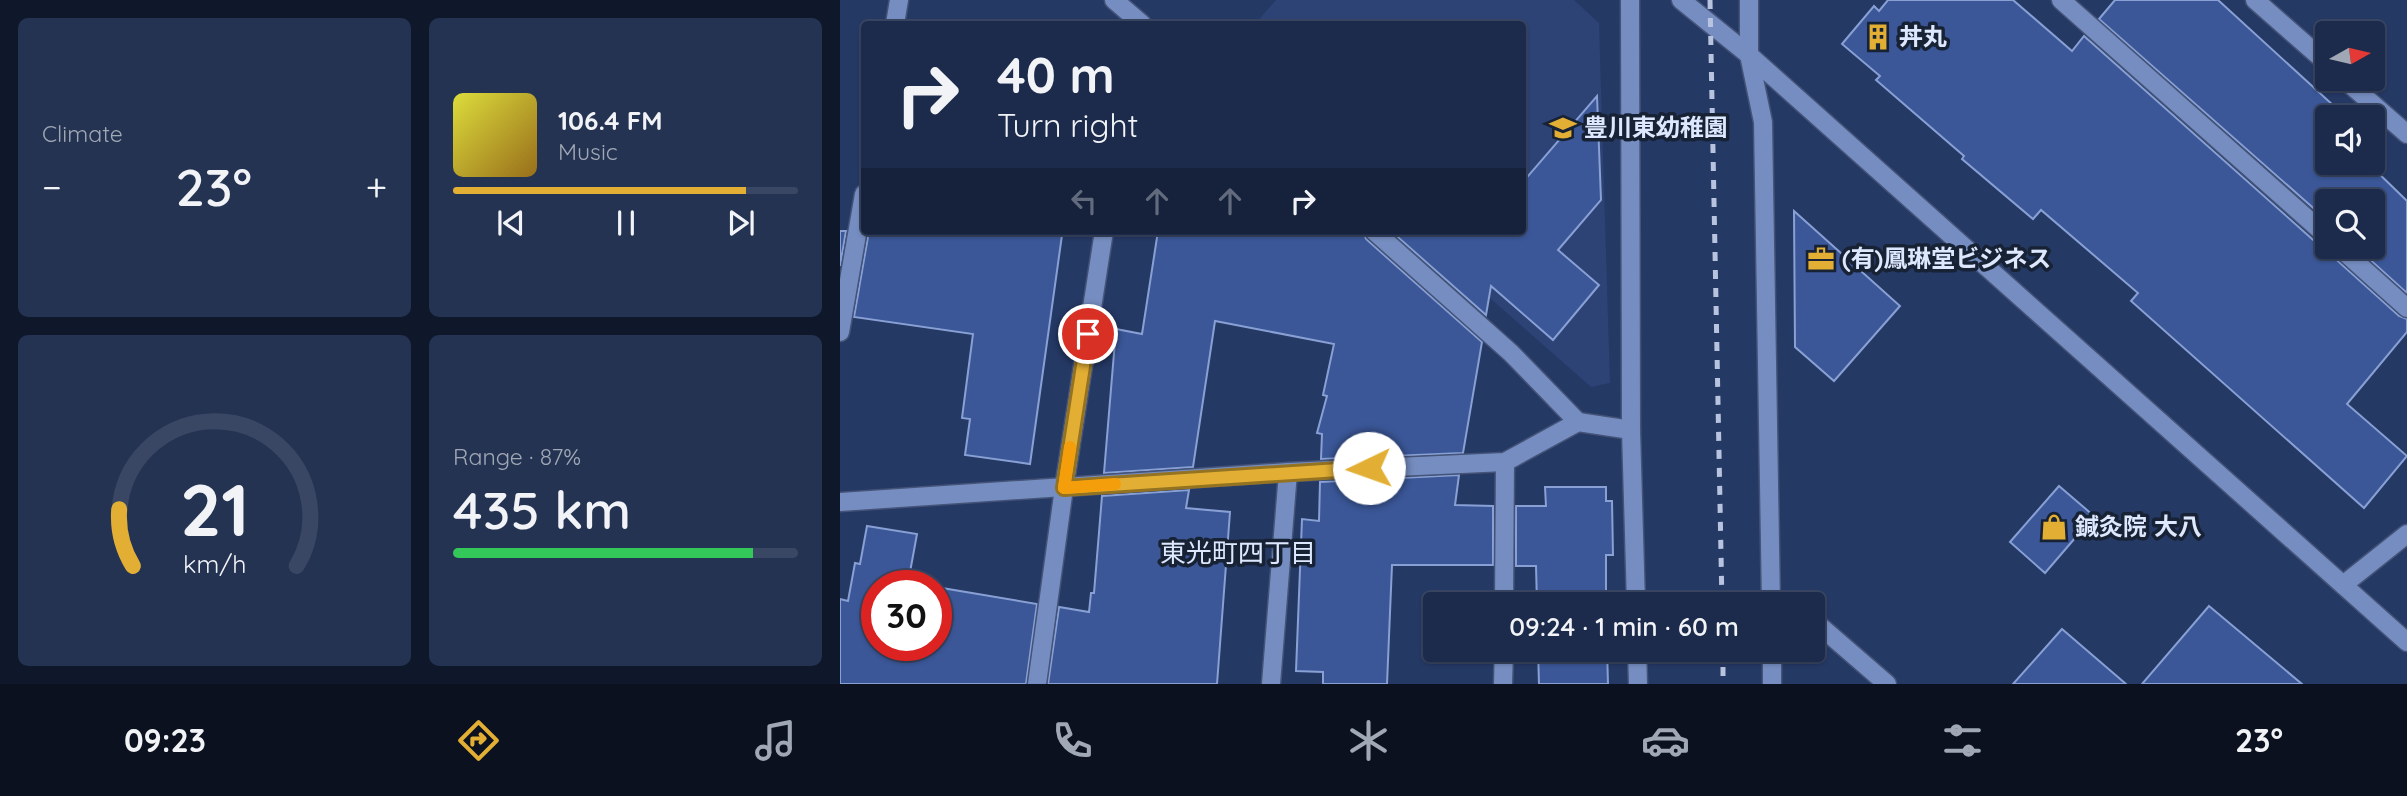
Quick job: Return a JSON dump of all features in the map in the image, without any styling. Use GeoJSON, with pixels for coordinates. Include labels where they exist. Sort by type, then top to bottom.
{"type":"FeatureCollection","features":[{"type":"Feature","properties":{"kind":"street"},"geometry":{"type":"LineString","coordinates":[[896,21],[899,0]]}},
{"type":"Feature","properties":{"kind":"street"},"geometry":{"type":"LineString","coordinates":[[1114,0],[1136,21]]}},
{"type":"Feature","properties":{"kind":"street"},"geometry":{"type":"LineString","coordinates":[[1630,0],[1631,430],[1636,592]]}},
{"type":"Feature","properties":{"kind":"street"},"geometry":{"type":"LineString","coordinates":[[1681,0],[1749,55],[2407,642]]}},
{"type":"Feature","properties":{"kind":"street"},"geometry":{"type":"LineString","coordinates":[[1749,0],[1749,55],[1763,122],[1771,592]]}},
{"type":"Feature","properties":{"kind":"street"},"geometry":{"type":"LineString","coordinates":[[2061,0],[2315,225]]}},
{"type":"Feature","properties":{"kind":"street"},"geometry":{"type":"LineString","coordinates":[[2255,0],[2315,53]]}},
{"type":"Feature","properties":{"kind":"street"},"geometry":{"type":"LineString","coordinates":[[2358,91],[2407,134]]}},
{"type":"Feature","properties":{"kind":"street"},"geometry":{"type":"LineString","coordinates":[[840,332],[861,211]]}},
{"type":"Feature","properties":{"kind":"street"},"geometry":{"type":"LineString","coordinates":[[1037,684],[1103,235]]}},
{"type":"Feature","properties":{"kind":"street"},"geometry":{"type":"LineString","coordinates":[[1378,235],[1511,353],[1578,422],[1631,430]]}},
{"type":"Feature","properties":{"kind":"street"},"geometry":{"type":"LineString","coordinates":[[2352,259],[2407,308]]}},
{"type":"Feature","properties":{"kind":"street"},"geometry":{"type":"LineString","coordinates":[[840,502],[1288,472],[1505,462],[1578,422]]}},
{"type":"Feature","properties":{"kind":"street"},"geometry":{"type":"LineString","coordinates":[[1504,592],[1505,462]]}},
{"type":"Feature","properties":{"kind":"street"},"geometry":{"type":"LineString","coordinates":[[1271,684],[1288,472]]}},
{"type":"Feature","properties":{"kind":"street"},"geometry":{"type":"LineString","coordinates":[[2343,585],[2407,534]]}},
{"type":"Feature","properties":{"kind":"street"},"geometry":{"type":"LineString","coordinates":[[1825,630],[1887,684]]}},
{"type":"Feature","properties":{"kind":"street"},"geometry":{"type":"LineString","coordinates":[[1503,684],[1504,662]]}},
{"type":"Feature","properties":{"kind":"street"},"geometry":{"type":"LineString","coordinates":[[1637,662],[1638,684]]}},
{"type":"Feature","properties":{"kind":"street"},"geometry":{"type":"LineString","coordinates":[[1772,662],[1772,684]]}},
{"type":"Feature","properties":{"kind":"shaded area","name":"豊川東幼稚園"},"geometry":{"type":"Polygon","coordinates":[[[1276,0],[1574,0],[1599,23],[1610,383],[1591,387],[1419,235],[1526,235],[1526,21],[1258,21],[1276,0]]]}},
{"type":"Feature","properties":{"kind":"building"},"geometry":{"type":"Polygon","coordinates":[[[1888,0],[2013,0],[2072,51],[2084,36],[2315,242],[2315,259],[2335,259],[2399,316],[2407,319],[2407,332],[2347,404],[2407,456],[2364,508],[2131,301],[2138,293],[2041,210],[2033,219],[1962,159],[1964,156],[1876,80],[1880,76],[1842,44],[1874,6],[1879,11],[1888,0]]]}},
{"type":"Feature","properties":{"kind":"building"},"geometry":{"type":"Polygon","coordinates":[[[2115,0],[2218,0],[2333,105],[2315,105],[2315,175],[2380,175],[2407,201],[2407,293],[2369,259],[2385,259],[2385,189],[2315,189],[2315,210],[2099,19],[2115,0]]]}},
{"type":"Feature","properties":{"kind":"building"},"geometry":{"type":"Polygon","coordinates":[[[1597,96],[1601,200],[1558,250],[1599,285],[1553,340],[1491,286],[1486,315],[1396,235],[1526,235],[1526,178],[1597,96]]]}},
{"type":"Feature","properties":{"kind":"building","name":"(有)鳳琳堂ビジネス"},"geometry":{"type":"Polygon","coordinates":[[[1794,211],[1900,306],[1834,381],[1795,347],[1794,211]]]}},
{"type":"Feature","properties":{"kind":"building"},"geometry":{"type":"Polygon","coordinates":[[[840,231],[846,231],[840,266],[840,231]]]}},
{"type":"Feature","properties":{"kind":"building"},"geometry":{"type":"Polygon","coordinates":[[[868,235],[1062,235],[1030,464],[965,455],[970,419],[962,418],[973,334],[854,317],[868,235]]]}},
{"type":"Feature","properties":{"kind":"building"},"geometry":{"type":"Polygon","coordinates":[[[1157,235],[1364,235],[1482,342],[1463,453],[1321,459],[1322,434],[1317,433],[1327,396],[1323,395],[1334,344],[1215,321],[1193,467],[1104,473],[1116,329],[1142,334],[1157,235]]]}},
{"type":"Feature","properties":{"kind":"building"},"geometry":{"type":"Polygon","coordinates":[[[1459,475],[1455,505],[1493,506],[1493,565],[1392,565],[1387,684],[1323,684],[1323,672],[1296,671],[1302,519],[1319,521],[1320,482],[1459,475]]]}},
{"type":"Feature","properties":{"kind":"building","name":"鍼灸院 大八"},"geometry":{"type":"Polygon","coordinates":[[[2059,486],[2094,516],[2045,573],[2010,542],[2059,486]]]}},
{"type":"Feature","properties":{"kind":"building"},"geometry":{"type":"Polygon","coordinates":[[[1545,487],[1606,487],[1606,501],[1612,501],[1613,555],[1606,555],[1606,592],[1537,592],[1536,566],[1516,566],[1516,506],[1546,506],[1545,487]]]}},
{"type":"Feature","properties":{"kind":"building"},"geometry":{"type":"Polygon","coordinates":[[[1189,490],[1186,508],[1230,512],[1217,684],[1048,684],[1059,607],[1089,612],[1091,593],[1094,593],[1102,496],[1189,490]]]}},
{"type":"Feature","properties":{"kind":"building"},"geometry":{"type":"Polygon","coordinates":[[[867,526],[917,534],[910,570],[861,570],[861,661],[952,661],[952,590],[1037,604],[1026,684],[840,684],[840,599],[848,601],[855,563],[860,564],[867,526]]]}},
{"type":"Feature","properties":{"kind":"building"},"geometry":{"type":"Polygon","coordinates":[[[2209,606],[2302,684],[2142,684],[2209,606]]]}},
{"type":"Feature","properties":{"kind":"building"},"geometry":{"type":"Polygon","coordinates":[[[2062,629],[2126,684],[2013,684],[2062,629]]]}},
{"type":"Feature","properties":{"kind":"building"},"geometry":{"type":"Polygon","coordinates":[[[1538,662],[1607,662],[1608,684],[1539,684],[1538,662]]]}},
{"type":"Feature","properties":{"kind":"railway"},"geometry":{"type":"LineString","coordinates":[[1710,0],[1722,592]]}},
{"type":"Feature","properties":{"kind":"railway"},"geometry":{"type":"LineString","coordinates":[[1723,662],[1723,684]]}},
{"type":"Feature","properties":{"kind":"slow traffic"},"geometry":{"type":"LineString","coordinates":[[1070,447],[1064,488],[1115,484]]}},
{"type":"Feature","properties":{"kind":"place","name":"丼丸"},"geometry":{"type":"Point","coordinates":[1878,37]}},
{"type":"Feature","properties":{"kind":"place","name":"豊川東幼稚園"},"geometry":{"type":"Point","coordinates":[1563,128]}},
{"type":"Feature","properties":{"kind":"place","name":"(有)鳳琳堂ビジネス"},"geometry":{"type":"Point","coordinates":[1821,259]}},
{"type":"Feature","properties":{"kind":"place","name":"鍼灸院 大八"},"geometry":{"type":"Point","coordinates":[2054,527]}},
{"type":"Feature","properties":{"kind":"district","name":"東光町四丁目"},"geometry":{"type":"Point","coordinates":[1238,553]}},
{"type":"Feature","properties":{"kind":"route"},"geometry":{"type":"LineString","coordinates":[[1088,334],[1064,488],[1369,468]]}}]}
